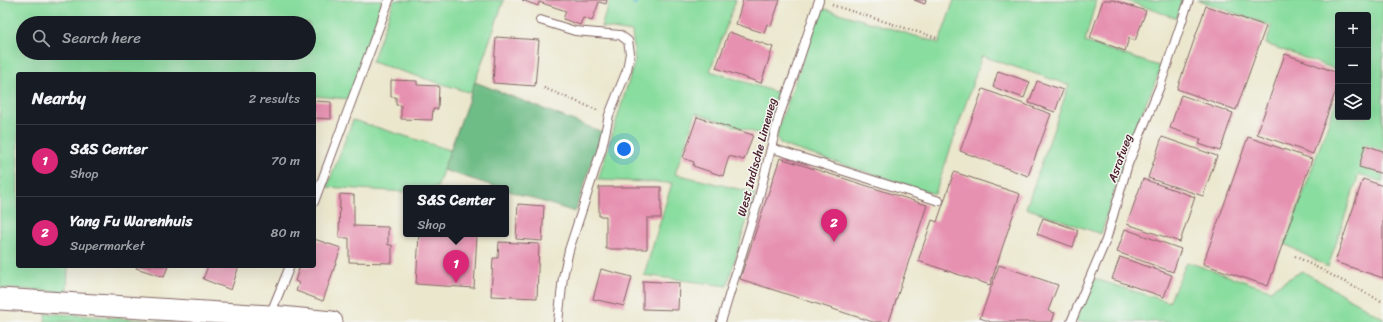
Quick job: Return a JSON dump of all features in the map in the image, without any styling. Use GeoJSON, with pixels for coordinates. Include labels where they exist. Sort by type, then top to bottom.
{"type":"FeatureCollection","features":[{"type":"Feature","properties":{"kind":"street"},"geometry":{"type":"LineString","coordinates":[[0,300],[270,316],[332,322]]}},
{"type":"Feature","properties":{"kind":"lane"},"geometry":{"type":"LineString","coordinates":[[316,197],[389,0]]}},
{"type":"Feature","properties":{"kind":"lane","name":"West Indische Limeweg"},"geometry":{"type":"LineString","coordinates":[[721,322],[758,201],[779,116],[818,0]]}},
{"type":"Feature","properties":{"kind":"lane","name":"Asrafweg"},"geometry":{"type":"LineString","coordinates":[[1070,322],[1106,240],[1128,164],[1160,86],[1189,0]]}},
{"type":"Feature","properties":{"kind":"lane"},"geometry":{"type":"LineString","coordinates":[[540,20],[575,31],[620,35],[628,41],[630,53],[627,70],[609,115],[602,148],[569,250],[563,277],[558,322]]}},
{"type":"Feature","properties":{"kind":"lane"},"geometry":{"type":"LineString","coordinates":[[771,148],[939,201]]}},
{"type":"Feature","properties":{"kind":"lane"},"geometry":{"type":"LineString","coordinates":[[270,316],[289,268]]}},
{"type":"Feature","properties":{"kind":"path"},"geometry":{"type":"LineString","coordinates":[[818,0],[937,38]]}},
{"type":"Feature","properties":{"kind":"path"},"geometry":{"type":"LineString","coordinates":[[544,88],[609,115]]}},
{"type":"Feature","properties":{"kind":"path"},"geometry":{"type":"LineString","coordinates":[[1295,256],[1383,302]]}},
{"type":"Feature","properties":{"kind":"green space"},"geometry":{"type":"Polygon","coordinates":[[[0,0],[383,0],[349,99],[316,96],[316,72],[16,72],[16,268],[68,268],[67,292],[0,288],[0,0]]]}},
{"type":"Feature","properties":{"kind":"green space"},"geometry":{"type":"Polygon","coordinates":[[[394,0],[504,0],[471,93],[372,62],[394,0]]]}},
{"type":"Feature","properties":{"kind":"green space"},"geometry":{"type":"Polygon","coordinates":[[[610,0],[736,0],[710,71],[782,94],[768,137],[696,113],[675,174],[755,193],[727,286],[644,275],[672,183],[598,180],[635,61],[632,32],[601,27],[610,0]]]}},
{"type":"Feature","properties":{"kind":"green space"},"geometry":{"type":"Polygon","coordinates":[[[954,0],[1096,0],[1085,42],[1162,67],[1138,121],[1101,234],[1026,208],[1069,85],[982,56],[935,194],[785,146],[780,143],[777,137],[779,126],[822,8],[939,43],[954,0]]]}},
{"type":"Feature","properties":{"kind":"green space"},"geometry":{"type":"Polygon","coordinates":[[[1125,0],[1183,0],[1176,18],[1125,0]]]}},
{"type":"Feature","properties":{"kind":"green space"},"geometry":{"type":"Polygon","coordinates":[[[1197,0],[1383,0],[1383,182],[1359,174],[1328,267],[1285,244],[1335,104],[1335,120],[1371,120],[1371,12],[1335,12],[1335,69],[1266,44],[1272,26],[1197,0]]]}},
{"type":"Feature","properties":{"kind":"green space"},"geometry":{"type":"Polygon","coordinates":[[[475,82],[602,132],[575,212],[509,191],[509,185],[490,185],[443,170],[475,82]]]}},
{"type":"Feature","properties":{"kind":"green space"},"geometry":{"type":"Polygon","coordinates":[[[353,120],[450,150],[438,185],[403,185],[403,192],[327,187],[353,120]]]}},
{"type":"Feature","properties":{"kind":"green space"},"geometry":{"type":"Polygon","coordinates":[[[1187,262],[1270,290],[1302,271],[1383,318],[1383,322],[1075,322],[1095,279],[1169,302],[1187,262]]]}},
{"type":"Feature","properties":{"kind":"green space"},"geometry":{"type":"Polygon","coordinates":[[[46,313],[174,322],[45,322],[46,313]]]}},
{"type":"Feature","properties":{"kind":"building"},"geometry":{"type":"Polygon","coordinates":[[[522,0],[607,0],[606,4],[599,2],[592,21],[583,18],[580,25],[563,19],[566,11],[539,2],[538,6],[522,0]]]}},
{"type":"Feature","properties":{"kind":"building"},"geometry":{"type":"Polygon","coordinates":[[[743,0],[780,0],[771,26],[767,24],[764,33],[736,24],[743,0]]]}},
{"type":"Feature","properties":{"kind":"building"},"geometry":{"type":"Polygon","coordinates":[[[914,0],[926,0],[925,4],[914,0]]]}},
{"type":"Feature","properties":{"kind":"building"},"geometry":{"type":"Polygon","coordinates":[[[1103,0],[1113,0],[1146,11],[1135,41],[1129,38],[1125,51],[1090,38],[1103,0]]]}},
{"type":"Feature","properties":{"kind":"building"},"geometry":{"type":"Polygon","coordinates":[[[1206,6],[1266,26],[1236,110],[1177,89],[1206,6]]]}},
{"type":"Feature","properties":{"kind":"building"},"geometry":{"type":"Polygon","coordinates":[[[729,32],[773,47],[761,83],[716,68],[729,32]]]}},
{"type":"Feature","properties":{"kind":"building"},"geometry":{"type":"Polygon","coordinates":[[[496,37],[539,40],[535,86],[493,83],[496,37]]]}},
{"type":"Feature","properties":{"kind":"building"},"geometry":{"type":"Polygon","coordinates":[[[1285,54],[1335,72],[1335,93],[1313,154],[1257,134],[1285,54]]]}},
{"type":"Feature","properties":{"kind":"building"},"geometry":{"type":"Polygon","coordinates":[[[998,71],[1030,82],[1024,98],[993,87],[998,71]]]}},
{"type":"Feature","properties":{"kind":"building"},"geometry":{"type":"Polygon","coordinates":[[[391,80],[417,81],[417,85],[439,86],[438,109],[433,109],[432,120],[401,119],[401,105],[396,105],[396,97],[391,97],[391,80]]]}},
{"type":"Feature","properties":{"kind":"building"},"geometry":{"type":"Polygon","coordinates":[[[1037,81],[1063,90],[1055,112],[1029,103],[1037,81]]]}},
{"type":"Feature","properties":{"kind":"building"},"geometry":{"type":"Polygon","coordinates":[[[983,89],[1051,114],[1028,176],[960,151],[983,89]]]}},
{"type":"Feature","properties":{"kind":"building"},"geometry":{"type":"Polygon","coordinates":[[[1181,95],[1233,113],[1220,151],[1199,144],[1201,139],[1170,128],[1181,95]]]}},
{"type":"Feature","properties":{"kind":"building"},"geometry":{"type":"Polygon","coordinates":[[[316,101],[331,102],[331,119],[316,118],[316,101]]]}},
{"type":"Feature","properties":{"kind":"building"},"geometry":{"type":"Polygon","coordinates":[[[697,117],[753,135],[744,160],[729,156],[723,176],[693,166],[694,162],[683,158],[697,117]]]}},
{"type":"Feature","properties":{"kind":"building"},"geometry":{"type":"Polygon","coordinates":[[[1162,137],[1217,156],[1203,196],[1148,178],[1162,137]]]}},
{"type":"Feature","properties":{"kind":"building"},"geometry":{"type":"Polygon","coordinates":[[[1248,137],[1312,159],[1268,286],[1203,264],[1248,137]]]}},
{"type":"Feature","properties":{"kind":"building"},"geometry":{"type":"Polygon","coordinates":[[[1365,145],[1383,151],[1383,174],[1359,167],[1365,145]]]}},
{"type":"Feature","properties":{"kind":"building"},"geometry":{"type":"Polygon","coordinates":[[[780,158],[927,205],[889,322],[873,322],[740,279],[780,158]]]}},
{"type":"Feature","properties":{"kind":"building"},"geometry":{"type":"Polygon","coordinates":[[[954,172],[1020,194],[990,285],[918,261],[932,220],[937,222],[954,172]]]}},
{"type":"Feature","properties":{"kind":"building"},"geometry":{"type":"Polygon","coordinates":[[[1143,179],[1195,197],[1180,242],[1127,224],[1143,179]]]}},
{"type":"Feature","properties":{"kind":"building"},"geometry":{"type":"Polygon","coordinates":[[[1363,179],[1383,186],[1383,278],[1335,262],[1363,179]]]}},
{"type":"Feature","properties":{"kind":"building"},"geometry":{"type":"Polygon","coordinates":[[[599,187],[661,187],[661,218],[647,218],[647,249],[606,249],[606,216],[599,216],[599,187]]]}},
{"type":"Feature","properties":{"kind":"building"},"geometry":{"type":"Polygon","coordinates":[[[340,194],[354,195],[354,226],[388,227],[388,245],[392,245],[392,263],[349,262],[349,238],[339,238],[340,194]]]}},
{"type":"Feature","properties":{"kind":"building"},"geometry":{"type":"Polygon","coordinates":[[[518,204],[544,206],[542,241],[516,239],[518,204]]]}},
{"type":"Feature","properties":{"kind":"building"},"geometry":{"type":"Polygon","coordinates":[[[1043,218],[1078,230],[1073,247],[1037,234],[1043,218]]]}},
{"type":"Feature","properties":{"kind":"building"},"geometry":{"type":"Polygon","coordinates":[[[1125,229],[1181,249],[1173,272],[1117,252],[1125,229]]]}},
{"type":"Feature","properties":{"kind":"building"},"geometry":{"type":"Polygon","coordinates":[[[419,237],[477,237],[474,288],[416,284],[419,237]]]}},
{"type":"Feature","properties":{"kind":"building"},"geometry":{"type":"Polygon","coordinates":[[[316,240],[341,248],[323,301],[296,291],[299,283],[295,281],[299,268],[316,268],[316,240]]]}},
{"type":"Feature","properties":{"kind":"building"},"geometry":{"type":"Polygon","coordinates":[[[499,242],[539,244],[537,298],[491,296],[493,258],[498,258],[499,242]]]}},
{"type":"Feature","properties":{"kind":"building"},"geometry":{"type":"Polygon","coordinates":[[[1120,257],[1172,275],[1164,297],[1112,279],[1120,257]]]}},
{"type":"Feature","properties":{"kind":"building"},"geometry":{"type":"Polygon","coordinates":[[[999,265],[1058,285],[1048,311],[1055,313],[1052,322],[991,322],[980,318],[999,265]]]}},
{"type":"Feature","properties":{"kind":"building"},"geometry":{"type":"Polygon","coordinates":[[[136,268],[167,268],[164,277],[136,268]]]}},
{"type":"Feature","properties":{"kind":"building"},"geometry":{"type":"Polygon","coordinates":[[[207,268],[238,268],[231,290],[203,279],[207,268]]]}},
{"type":"Feature","properties":{"kind":"building"},"geometry":{"type":"Polygon","coordinates":[[[601,269],[632,277],[624,306],[593,299],[601,269]]]}},
{"type":"Feature","properties":{"kind":"building"},"geometry":{"type":"Polygon","coordinates":[[[643,281],[679,283],[678,310],[643,309],[643,281]]]}},
{"type":"Feature","properties":{"kind":"place","name":"Yang Fu Warenhuis"},"geometry":{"type":"Point","coordinates":[834,242]}},
{"type":"Feature","properties":{"kind":"place","name":"S&S Center"},"geometry":{"type":"Point","coordinates":[456,283]}}]}
